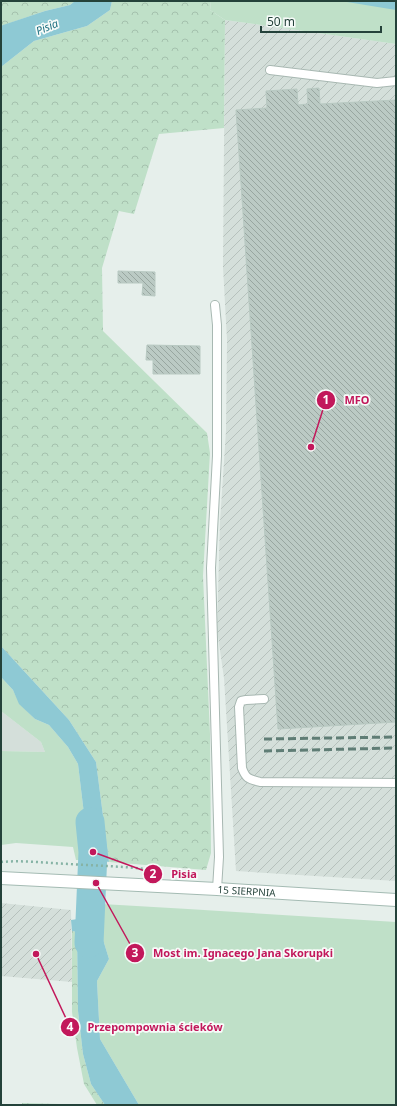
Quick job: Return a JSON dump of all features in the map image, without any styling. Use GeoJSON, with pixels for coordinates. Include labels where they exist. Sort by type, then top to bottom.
{"type":"FeatureCollection","features":[{"type":"Feature","properties":{"kind":"main road","name":"15 SIERPNIA"},"geometry":{"type":"LineString","coordinates":[[1,878],[396,900]]}},
{"type":"Feature","properties":{"kind":"lane"},"geometry":{"type":"LineString","coordinates":[[270,70],[376,83],[396,81]]}},
{"type":"Feature","properties":{"kind":"lane"},"geometry":{"type":"LineString","coordinates":[[215,305],[217,325],[217,456],[211,568],[219,857],[217,889]]}},
{"type":"Feature","properties":{"kind":"lane"},"geometry":{"type":"LineString","coordinates":[[264,699],[241,701],[239,706],[242,768],[244,775],[248,779],[260,782],[396,782]]}},
{"type":"Feature","properties":{"kind":"path"},"geometry":{"type":"LineString","coordinates":[[1,862],[14,861],[139,868]]}},
{"type":"Feature","properties":{"kind":"shaded area"},"geometry":{"type":"Polygon","coordinates":[[[225,20],[396,44],[396,881],[236,871],[224,678],[217,630],[220,522],[226,431],[227,340],[223,267],[225,20]]]}},
{"type":"Feature","properties":{"kind":"shaded area"},"geometry":{"type":"Polygon","coordinates":[[[1,711],[41,742],[45,752],[1,751],[1,711]]]}},
{"type":"Feature","properties":{"kind":"shaded area"},"geometry":{"type":"Polygon","coordinates":[[[1,903],[71,910],[72,982],[1,976],[1,903]]]}},
{"type":"Feature","properties":{"kind":"green space"},"geometry":{"type":"Polygon","coordinates":[[[1,1],[75,1],[70,5],[45,11],[1,26],[1,1]]]}},
{"type":"Feature","properties":{"kind":"green space"},"geometry":{"type":"Polygon","coordinates":[[[112,1],[211,1],[210,10],[225,20],[224,128],[159,134],[134,214],[119,211],[102,268],[103,331],[207,433],[210,453],[203,576],[210,734],[211,853],[206,870],[109,862],[96,762],[69,720],[1,646],[1,67],[34,41],[87,26],[110,10],[112,1]]]}},
{"type":"Feature","properties":{"kind":"green space"},"geometry":{"type":"Polygon","coordinates":[[[211,1],[396,1],[396,44],[225,20],[210,10],[211,1]]]}},
{"type":"Feature","properties":{"kind":"green space"},"geometry":{"type":"Polygon","coordinates":[[[1,677],[13,690],[20,704],[35,719],[49,725],[68,747],[78,764],[84,814],[81,860],[76,860],[73,847],[16,843],[1,845],[1,751],[45,752],[41,742],[1,711],[1,677]]]}},
{"type":"Feature","properties":{"kind":"green space"},"geometry":{"type":"Polygon","coordinates":[[[102,904],[396,922],[396,1105],[139,1105],[100,1039],[97,981],[109,959],[101,933],[102,904]]]}},
{"type":"Feature","properties":{"kind":"green space"},"geometry":{"type":"Polygon","coordinates":[[[72,931],[77,932],[78,1011],[83,1054],[91,1084],[105,1105],[97,1105],[84,1084],[77,1048],[72,1012],[72,931]]]}},
{"type":"Feature","properties":{"kind":"green space"},"geometry":{"type":"Polygon","coordinates":[[[22,1103],[97,1105],[22,1105],[22,1103]]]}},
{"type":"Feature","properties":{"kind":"water"},"geometry":{"type":"Polygon","coordinates":[[[75,1],[112,1],[110,10],[87,26],[34,41],[1,67],[1,26],[45,11],[70,5],[75,1]]]}},
{"type":"Feature","properties":{"kind":"water"},"geometry":{"type":"Polygon","coordinates":[[[341,1],[396,1],[396,10],[341,1]]]}},
{"type":"Feature","properties":{"kind":"water"},"geometry":{"type":"Polygon","coordinates":[[[1,646],[69,720],[96,762],[109,862],[81,860],[82,825],[84,814],[78,764],[68,747],[49,725],[35,719],[19,704],[13,690],[1,677],[1,646]]]}},
{"type":"Feature","properties":{"kind":"water"},"geometry":{"type":"Polygon","coordinates":[[[78,903],[102,904],[101,933],[109,959],[97,981],[100,1039],[139,1105],[105,1105],[91,1084],[83,1054],[78,1011],[77,932],[72,931],[71,920],[78,919],[78,903]]]}},
{"type":"Feature","properties":{"kind":"pier"},"geometry":{"type":"Polygon","coordinates":[[[79,860],[111,862],[109,864],[80,862],[79,860]]]}},
{"type":"Feature","properties":{"kind":"building"},"geometry":{"type":"Polygon","coordinates":[[[319,88],[320,104],[396,100],[396,722],[278,729],[236,110],[267,108],[266,91],[297,89],[298,105],[308,104],[307,89],[319,88]]]}},
{"type":"Feature","properties":{"kind":"building"},"geometry":{"type":"Polygon","coordinates":[[[118,271],[155,272],[155,296],[142,295],[143,283],[118,283],[118,271]]]}},
{"type":"Feature","properties":{"kind":"building"},"geometry":{"type":"Polygon","coordinates":[[[147,345],[200,346],[200,374],[153,374],[153,360],[146,360],[147,345]]]}},
{"type":"Feature","properties":{"kind":"waterway","name":"Pisia"},"geometry":{"type":"LineString","coordinates":[[89,943],[93,852],[90,822]]}},
{"type":"Feature","properties":{"kind":"railway"},"geometry":{"type":"LineString","coordinates":[[264,739],[396,737]]}},
{"type":"Feature","properties":{"kind":"railway"},"geometry":{"type":"LineString","coordinates":[[264,751],[396,748]]}},
{"type":"Feature","properties":{"kind":"place","name":"MFO"},"geometry":{"type":"Point","coordinates":[311,447]}},
{"type":"Feature","properties":{"kind":"place","name":"Pisia"},"geometry":{"type":"Point","coordinates":[93,852]}},
{"type":"Feature","properties":{"kind":"place","name":"Most im. Ignacego Jana Skorupki"},"geometry":{"type":"Point","coordinates":[96,883]}},
{"type":"Feature","properties":{"kind":"place","name":"Przepompownia ścieków"},"geometry":{"type":"Point","coordinates":[36,954]}}]}
